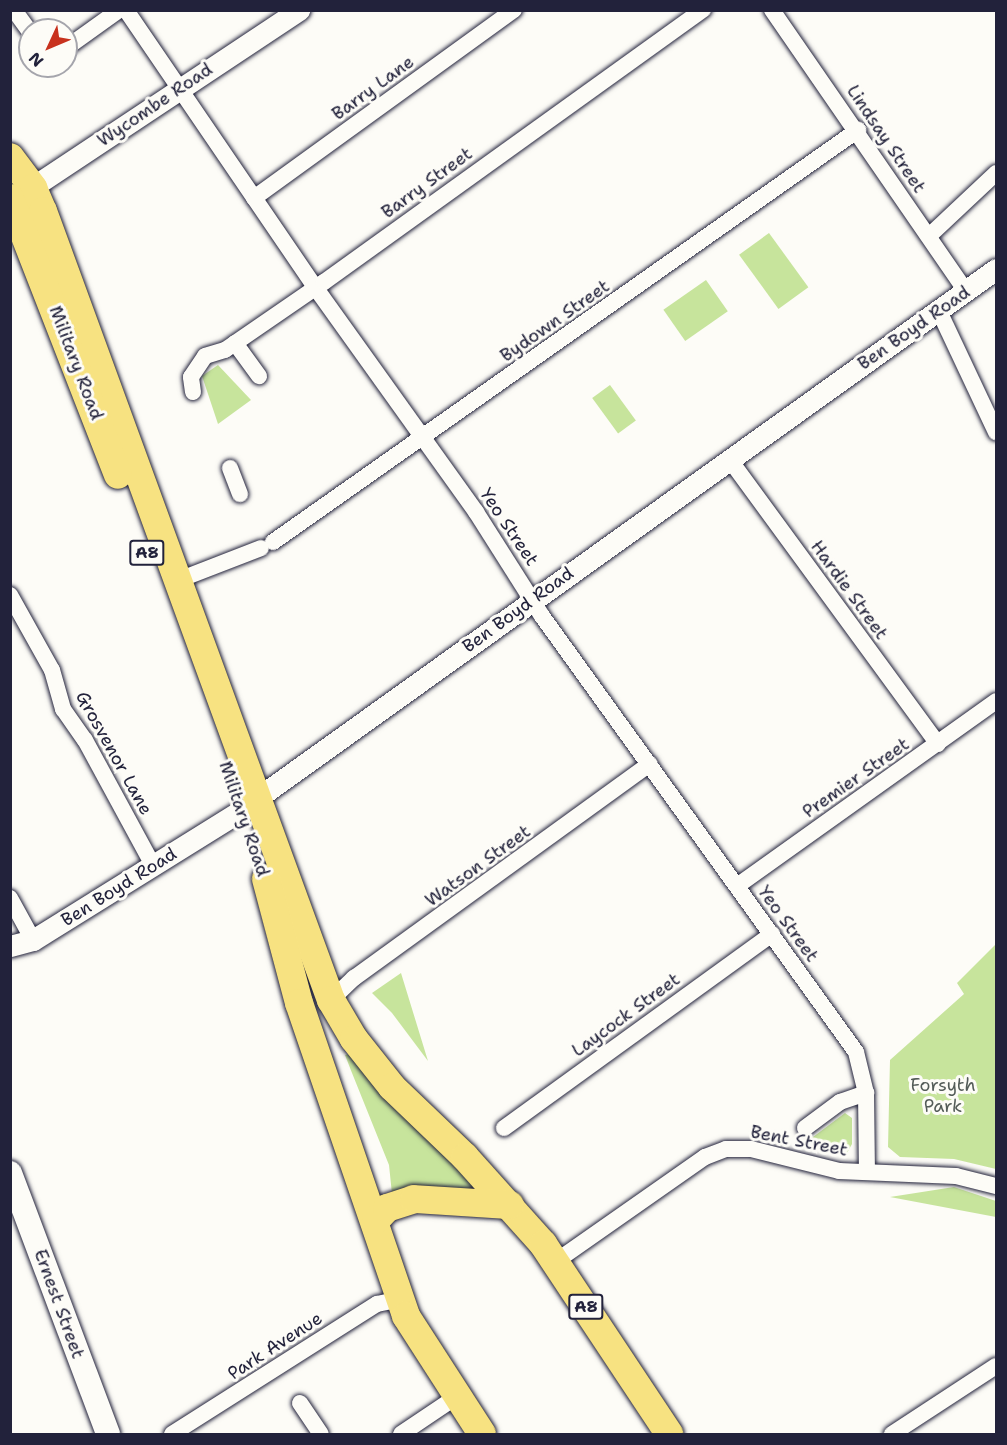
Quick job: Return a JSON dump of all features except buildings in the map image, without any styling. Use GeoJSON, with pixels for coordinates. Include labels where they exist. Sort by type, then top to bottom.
{"type":"FeatureCollection","features":[{"type":"Feature","properties":{"kind":"highway","name":"Military Road"},"geometry":{"type":"LineString","coordinates":[[10,156],[19,195],[249,804],[330,1000],[354,1039],[392,1087],[510,1205]]}},
{"type":"Feature","properties":{"kind":"highway","name":"Military Road"},"geometry":{"type":"LineString","coordinates":[[19,195],[176,581],[249,804],[332,1097],[376,1220],[402,1304],[414,1332],[482,1434]]}},
{"type":"Feature","properties":{"kind":"highway"},"geometry":{"type":"LineString","coordinates":[[330,1000],[325,1033],[332,1058],[332,1097]]}},
{"type":"Feature","properties":{"kind":"highway"},"geometry":{"type":"LineString","coordinates":[[376,1220],[387,1208],[414,1199],[510,1205]]}},
{"type":"Feature","properties":{"kind":"highway","name":"A8"},"geometry":{"type":"LineString","coordinates":[[510,1205],[555,1262],[669,1434]]}},
{"type":"Feature","properties":{"kind":"main road","name":"Ernest Street"},"geometry":{"type":"LineString","coordinates":[[10,1173],[108,1434]]}},
{"type":"Feature","properties":{"kind":"street"},"geometry":{"type":"LineString","coordinates":[[78,39],[119,10]]}},
{"type":"Feature","properties":{"kind":"street","name":"Yeo Street"},"geometry":{"type":"LineString","coordinates":[[126,10],[315,287],[423,437],[533,599],[856,1052],[866,1093],[867,1171]]}},
{"type":"Feature","properties":{"kind":"street","name":"Wycombe Road"},"geometry":{"type":"LineString","coordinates":[[19,195],[178,87],[299,10]]}},
{"type":"Feature","properties":{"kind":"street","name":"Barry Lane"},"geometry":{"type":"LineString","coordinates":[[254,198],[514,10]]}},
{"type":"Feature","properties":{"kind":"street","name":"Barry Street"},"geometry":{"type":"LineString","coordinates":[[197,391],[200,363],[235,343],[315,287],[703,10]]}},
{"type":"Feature","properties":{"kind":"street","name":"Lindsay Street"},"geometry":{"type":"LineString","coordinates":[[772,10],[858,130],[966,291]]}},
{"type":"Feature","properties":{"kind":"street","name":"Bydown Street"},"geometry":{"type":"LineString","coordinates":[[176,581],[267,545],[858,130]]}},
{"type":"Feature","properties":{"kind":"street"},"geometry":{"type":"LineString","coordinates":[[929,236],[996,173]]}},
{"type":"Feature","properties":{"kind":"street","name":"Ben Boyd Road"},"geometry":{"type":"LineString","coordinates":[[10,962],[33,940],[154,867],[249,804],[996,269]]}},
{"type":"Feature","properties":{"kind":"street"},"geometry":{"type":"LineString","coordinates":[[939,311],[996,432]]}},
{"type":"Feature","properties":{"kind":"street"},"geometry":{"type":"LineString","coordinates":[[235,343],[259,376]]}},
{"type":"Feature","properties":{"kind":"street","name":"Hardie Street"},"geometry":{"type":"LineString","coordinates":[[730,460],[938,744]]}},
{"type":"Feature","properties":{"kind":"street"},"geometry":{"type":"LineString","coordinates":[[230,468],[240,494]]}},
{"type":"Feature","properties":{"kind":"street","name":"Grosvenor Lane"},"geometry":{"type":"LineString","coordinates":[[10,595],[52,670],[63,709],[85,740],[154,867]]}},
{"type":"Feature","properties":{"kind":"street","name":"Premier Street"},"geometry":{"type":"LineString","coordinates":[[737,886],[996,701]]}},
{"type":"Feature","properties":{"kind":"street","name":"Watson Street"},"geometry":{"type":"LineString","coordinates":[[330,1000],[354,978],[650,764]]}},
{"type":"Feature","properties":{"kind":"street"},"geometry":{"type":"LineString","coordinates":[[10,898],[33,940]]}},
{"type":"Feature","properties":{"kind":"street","name":"Laycock Street"},"geometry":{"type":"LineString","coordinates":[[504,1128],[772,934]]}},
{"type":"Feature","properties":{"kind":"street","name":"Ben Boyd Road"},"geometry":{"type":"LineString","coordinates":[[10,946],[33,940]]}},
{"type":"Feature","properties":{"kind":"street"},"geometry":{"type":"LineString","coordinates":[[805,1128],[840,1102],[866,1093]]}},
{"type":"Feature","properties":{"kind":"street","name":"Bent Street"},"geometry":{"type":"LineString","coordinates":[[555,1262],[705,1157],[726,1149],[751,1149],[839,1171],[956,1176],[996,1186]]}},
{"type":"Feature","properties":{"kind":"street","name":"Park Avenue"},"geometry":{"type":"LineString","coordinates":[[172,1434],[377,1304],[392,1301],[402,1304]]}},
{"type":"Feature","properties":{"kind":"street"},"geometry":{"type":"LineString","coordinates":[[892,1434],[996,1366]]}},
{"type":"Feature","properties":{"kind":"street"},"geometry":{"type":"LineString","coordinates":[[401,1434],[456,1397]]}},
{"type":"Feature","properties":{"kind":"street"},"geometry":{"type":"LineString","coordinates":[[300,1403],[321,1434]]}},
{"type":"Feature","properties":{"kind":"green space"},"geometry":{"type":"Polygon","coordinates":[[[769,233],[808,287],[778,309],[739,255],[769,233]]]}},
{"type":"Feature","properties":{"kind":"green space"},"geometry":{"type":"Polygon","coordinates":[[[706,280],[728,311],[685,341],[663,310],[706,280]]]}},
{"type":"Feature","properties":{"kind":"green space"},"geometry":{"type":"Polygon","coordinates":[[[218,365],[251,400],[218,424],[202,376],[218,365]]]}},
{"type":"Feature","properties":{"kind":"green space"},"geometry":{"type":"Polygon","coordinates":[[[610,385],[636,421],[618,434],[592,398],[610,385]]]}},
{"type":"Feature","properties":{"kind":"green space","name":"Forsyth Park"},"geometry":{"type":"Polygon","coordinates":[[[996,944],[996,1169],[954,1159],[900,1157],[888,1147],[890,1060],[964,994],[957,983],[996,944]]]}},
{"type":"Feature","properties":{"kind":"green space"},"geometry":{"type":"Polygon","coordinates":[[[401,973],[428,1061],[392,1013],[372,993],[401,973]]]}},
{"type":"Feature","properties":{"kind":"green space"},"geometry":{"type":"Polygon","coordinates":[[[350,1054],[385,1099],[483,1193],[392,1194],[389,1165],[345,1055],[350,1054]]]}},
{"type":"Feature","properties":{"kind":"green space"},"geometry":{"type":"Polygon","coordinates":[[[845,1113],[852,1118],[852,1144],[846,1155],[804,1147],[805,1137],[813,1137],[845,1113]]]}},
{"type":"Feature","properties":{"kind":"green space"},"geometry":{"type":"Polygon","coordinates":[[[954,1187],[996,1201],[996,1217],[890,1197],[954,1187]]]}}]}
